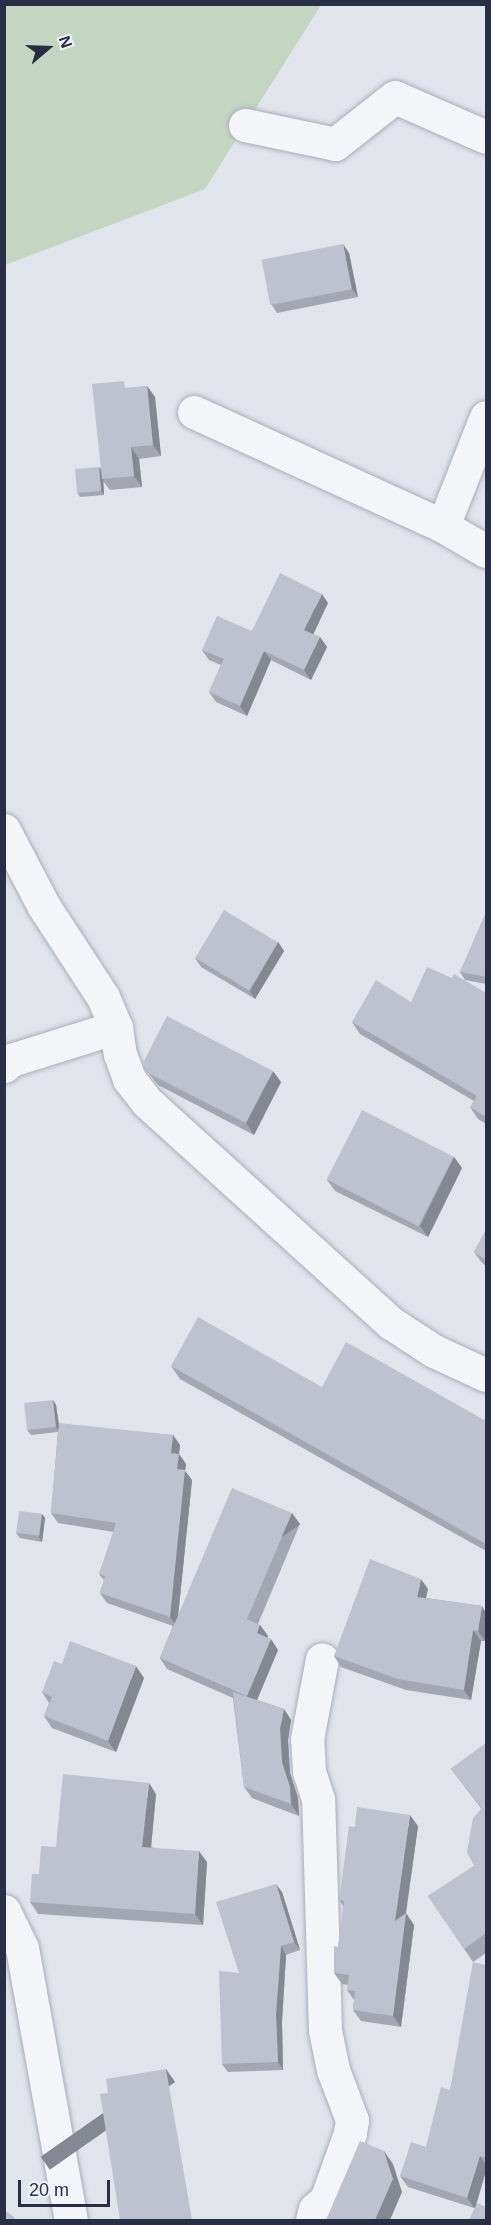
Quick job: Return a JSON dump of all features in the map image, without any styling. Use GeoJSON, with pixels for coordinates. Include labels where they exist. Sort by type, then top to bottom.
{"type":"FeatureCollection","features":[{"type":"Feature","properties":{"kind":"street"},"geometry":{"type":"LineString","coordinates":[[245,125],[335,144],[395,97],[486,137]]}},
{"type":"Feature","properties":{"kind":"street"},"geometry":{"type":"LineString","coordinates":[[194,412],[443,526],[486,551]]}},
{"type":"Feature","properties":{"kind":"street"},"geometry":{"type":"LineString","coordinates":[[443,526],[486,417]]}},
{"type":"Feature","properties":{"kind":"street"},"geometry":{"type":"LineString","coordinates":[[4,831],[43,905],[103,996],[116,1027],[120,1054],[129,1079],[147,1102],[391,1323],[434,1351],[486,1375]]}},
{"type":"Feature","properties":{"kind":"street"},"geometry":{"type":"LineString","coordinates":[[4,1066],[11,1060],[116,1027]]}},
{"type":"Feature","properties":{"kind":"street"},"geometry":{"type":"LineString","coordinates":[[312,2220],[315,2209],[326,2200],[350,2133],[352,2120],[333,2070],[325,2030],[318,1799],[309,1772],[307,1739],[322,1659]]}},
{"type":"Feature","properties":{"kind":"street"},"geometry":{"type":"LineString","coordinates":[[4,1911],[22,1948],[71,2220]]}},
{"type":"Feature","properties":{"kind":"green space"},"geometry":{"type":"Polygon","coordinates":[[[5,5],[321,5],[205,189],[5,265],[5,5]]]}},
{"type":"Feature","properties":{"kind":"building"},"geometry":{"type":"Polygon","coordinates":[[[343,244],[352,289],[270,305],[262,260],[343,244]]]}},
{"type":"Feature","properties":{"kind":"building"},"geometry":{"type":"Polygon","coordinates":[[[124,381],[125,388],[147,386],[153,445],[131,447],[134,476],[102,479],[92,384],[124,381]]]}},
{"type":"Feature","properties":{"kind":"building"},"geometry":{"type":"Polygon","coordinates":[[[99,467],[101,491],[77,493],[75,469],[99,467]]]}},
{"type":"Feature","properties":{"kind":"building"},"geometry":{"type":"Polygon","coordinates":[[[280,573],[322,594],[304,630],[320,637],[304,670],[264,651],[240,706],[209,692],[224,659],[202,650],[217,616],[252,631],[280,573]]]}},
{"type":"Feature","properties":{"kind":"building"},"geometry":{"type":"Polygon","coordinates":[[[224,910],[278,942],[249,990],[195,958],[224,910]]]}},
{"type":"Feature","properties":{"kind":"building"},"geometry":{"type":"Polygon","coordinates":[[[486,913],[486,977],[460,972],[486,913]]]}},
{"type":"Feature","properties":{"kind":"building"},"geometry":{"type":"Polygon","coordinates":[[[427,967],[452,978],[454,974],[486,993],[486,1117],[470,1107],[477,1096],[352,1022],[376,980],[411,1002],[427,967]]]}},
{"type":"Feature","properties":{"kind":"building"},"geometry":{"type":"Polygon","coordinates":[[[167,1016],[273,1071],[246,1123],[150,1074],[142,1065],[167,1016]]]}},
{"type":"Feature","properties":{"kind":"building"},"geometry":{"type":"Polygon","coordinates":[[[362,1110],[454,1157],[418,1226],[327,1179],[362,1110]]]}},
{"type":"Feature","properties":{"kind":"building"},"geometry":{"type":"Polygon","coordinates":[[[486,1230],[486,1260],[474,1252],[486,1230]]]}},
{"type":"Feature","properties":{"kind":"building"},"geometry":{"type":"Polygon","coordinates":[[[198,1317],[322,1387],[346,1342],[486,1421],[486,1544],[171,1366],[198,1317]]]}},
{"type":"Feature","properties":{"kind":"building"},"geometry":{"type":"Polygon","coordinates":[[[53,1400],[56,1427],[27,1430],[24,1403],[53,1400]]]}},
{"type":"Feature","properties":{"kind":"building"},"geometry":{"type":"Polygon","coordinates":[[[59,1423],[173,1435],[171,1453],[179,1454],[177,1469],[185,1470],[170,1617],[100,1593],[105,1576],[99,1574],[116,1523],[51,1513],[59,1423]]]}},
{"type":"Feature","properties":{"kind":"building"},"geometry":{"type":"Polygon","coordinates":[[[232,1488],[292,1513],[247,1619],[260,1625],[257,1633],[271,1639],[247,1696],[160,1658],[232,1488]]]}},
{"type":"Feature","properties":{"kind":"building"},"geometry":{"type":"Polygon","coordinates":[[[19,1511],[42,1514],[39,1536],[16,1533],[19,1511]]]}},
{"type":"Feature","properties":{"kind":"building"},"geometry":{"type":"Polygon","coordinates":[[[370,1559],[421,1579],[417,1597],[482,1606],[478,1631],[473,1630],[464,1690],[398,1679],[334,1656],[370,1559]]]}},
{"type":"Feature","properties":{"kind":"building"},"geometry":{"type":"Polygon","coordinates":[[[70,1641],[136,1666],[108,1741],[44,1716],[52,1697],[42,1692],[54,1661],[62,1664],[70,1641]]]}},
{"type":"Feature","properties":{"kind":"building"},"geometry":{"type":"Polygon","coordinates":[[[233,1692],[284,1709],[280,1729],[282,1762],[290,1787],[291,1804],[244,1787],[233,1692]]]}},
{"type":"Feature","properties":{"kind":"building"},"geometry":{"type":"Polygon","coordinates":[[[486,1743],[486,1933],[464,1949],[428,1896],[474,1866],[467,1852],[473,1818],[482,1808],[451,1769],[486,1743]]]}},
{"type":"Feature","properties":{"kind":"building"},"geometry":{"type":"Polygon","coordinates":[[[63,1774],[149,1783],[142,1847],[199,1851],[195,1914],[30,1902],[32,1874],[39,1874],[41,1846],[56,1847],[63,1774]]]}},
{"type":"Feature","properties":{"kind":"building"},"geometry":{"type":"Polygon","coordinates":[[[357,1807],[410,1815],[395,1921],[406,1913],[393,2016],[353,2010],[355,1991],[347,1990],[349,1975],[334,1973],[334,1946],[338,1947],[344,1901],[339,1900],[349,1826],[355,1827],[357,1807]]]}},
{"type":"Feature","properties":{"kind":"building"},"geometry":{"type":"Polygon","coordinates":[[[276,1884],[294,1942],[281,1946],[276,2014],[278,2062],[222,2064],[219,1971],[239,1973],[216,1902],[276,1884]]]}},
{"type":"Feature","properties":{"kind":"building"},"geometry":{"type":"Polygon","coordinates":[[[473,1962],[486,1965],[486,2158],[480,2156],[467,2198],[400,2176],[411,2142],[426,2147],[441,2087],[450,2090],[473,1962]]]}},
{"type":"Feature","properties":{"kind":"building"},"geometry":{"type":"Polygon","coordinates":[[[166,2069],[192,2220],[120,2220],[100,2094],[108,2093],[106,2079],[166,2069]]]}},
{"type":"Feature","properties":{"kind":"building"},"geometry":{"type":"Polygon","coordinates":[[[360,2141],[384,2151],[393,2179],[375,2220],[326,2220],[360,2141]]]}},
{"type":"Feature","properties":{"kind":"building"},"geometry":{"type":"Polygon","coordinates":[[[477,2203],[486,2207],[486,2220],[469,2220],[477,2203]]]}},
{"type":"Feature","properties":{"kind":"building"},"geometry":{"type":"Polygon","coordinates":[[[4,2211],[14,2217],[15,2220],[4,2220],[4,2211]]]}}]}
